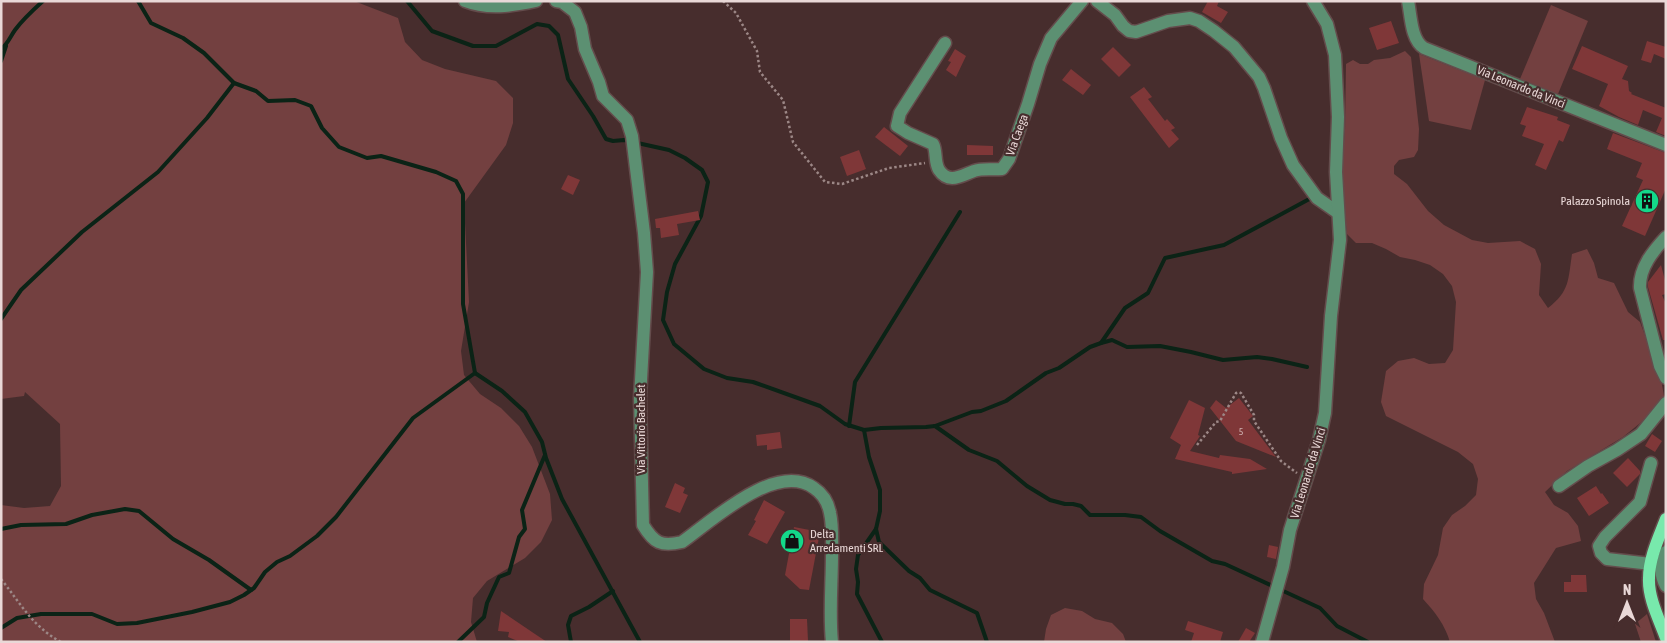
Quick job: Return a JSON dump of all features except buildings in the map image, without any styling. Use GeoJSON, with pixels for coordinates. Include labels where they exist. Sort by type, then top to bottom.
{"type":"FeatureCollection","features":[{"type":"Feature","properties":{"kind":"main road"},"geometry":{"type":"LineString","coordinates":[[1666,519],[1651,564],[1649,579],[1666,638]]}},
{"type":"Feature","properties":{"kind":"street"},"geometry":{"type":"LineString","coordinates":[[465,1],[481,6],[501,7],[536,1]]}},
{"type":"Feature","properties":{"kind":"street","name":"Via Vittorio Bachelet"},"geometry":{"type":"LineString","coordinates":[[556,1],[562,2],[575,12],[581,28],[585,49],[600,82],[603,96],[627,120],[632,136],[647,272],[640,398],[643,525],[650,536],[660,544],[672,545],[682,542],[752,491],[774,482],[794,481],[808,484],[826,500],[830,513],[832,539],[832,642]]}},
{"type":"Feature","properties":{"kind":"street","name":"Via Caega"},"geometry":{"type":"LineString","coordinates":[[946,43],[904,105],[896,123],[900,129],[933,144],[938,168],[944,175],[954,178],[974,170],[1002,169],[1009,159],[1040,64],[1051,38],[1082,1]]}},
{"type":"Feature","properties":{"kind":"street"},"geometry":{"type":"LineString","coordinates":[[1097,1],[1111,11],[1129,31],[1136,32],[1168,21],[1190,18],[1214,30],[1234,47],[1258,76],[1264,88],[1281,138],[1293,165],[1316,198],[1337,212]]}},
{"type":"Feature","properties":{"kind":"street","name":"Via Leonardo da Vinci"},"geometry":{"type":"LineString","coordinates":[[1408,1],[1415,38],[1424,48],[1666,145]]}},
{"type":"Feature","properties":{"kind":"street"},"geometry":{"type":"LineString","coordinates":[[1313,2],[1327,24],[1335,55],[1338,117],[1337,212]]}},
{"type":"Feature","properties":{"kind":"street","name":"Via Leonardo da Vinci"},"geometry":{"type":"LineString","coordinates":[[1262,642],[1283,567],[1290,530],[1320,440],[1325,413],[1340,240],[1337,212]]}},
{"type":"Feature","properties":{"kind":"street"},"geometry":{"type":"LineString","coordinates":[[1666,237],[1651,253],[1640,280],[1640,288],[1660,366],[1666,378]]}},
{"type":"Feature","properties":{"kind":"street"},"geometry":{"type":"LineString","coordinates":[[1559,486],[1641,434],[1666,403]]}},
{"type":"Feature","properties":{"kind":"street"},"geometry":{"type":"LineString","coordinates":[[1651,463],[1640,502],[1604,537],[1599,546],[1607,559],[1651,564]]}},
{"type":"Feature","properties":{"kind":"street"},"geometry":{"type":"LineString","coordinates":[[1666,552],[1661,565],[1661,577],[1666,586]]}},
{"type":"Feature","properties":{"kind":"path"},"geometry":{"type":"LineString","coordinates":[[723,1],[736,13],[757,51],[760,72],[783,100],[793,142],[825,182],[842,184],[889,168],[936,162]]}},
{"type":"Feature","properties":{"kind":"path"},"geometry":{"type":"LineString","coordinates":[[1197,445],[1216,422],[1220,420],[1236,393],[1239,392],[1254,415],[1254,421],[1281,461],[1298,474],[1307,478]]}},
{"type":"Feature","properties":{"kind":"path"},"geometry":{"type":"LineString","coordinates":[[1,579],[33,622],[61,642]]}},
{"type":"Feature","properties":{"kind":"shaded area"},"geometry":{"type":"Polygon","coordinates":[[[1,1],[354,1],[398,18],[405,42],[422,60],[445,69],[496,81],[513,98],[513,123],[506,145],[464,203],[469,302],[461,351],[464,375],[480,394],[501,408],[519,426],[532,447],[550,494],[552,520],[541,542],[525,558],[487,581],[473,598],[471,622],[477,642],[1,642],[1,505],[24,508],[50,506],[61,486],[60,424],[25,392],[24,396],[1,399],[1,1]]]}},
{"type":"Feature","properties":{"kind":"shaded area"},"geometry":{"type":"Polygon","coordinates":[[[1551,5],[1588,21],[1558,94],[1520,79],[1551,5]]]}},
{"type":"Feature","properties":{"kind":"shaded area"},"geometry":{"type":"Polygon","coordinates":[[[1405,51],[1411,57],[1419,129],[1418,150],[1414,157],[1399,160],[1394,166],[1394,174],[1407,184],[1428,211],[1444,225],[1472,240],[1488,243],[1520,241],[1535,249],[1541,264],[1539,295],[1548,308],[1560,296],[1567,284],[1572,254],[1587,249],[1594,263],[1598,278],[1614,283],[1628,312],[1640,322],[1661,379],[1664,396],[1644,420],[1623,437],[1567,471],[1545,492],[1554,505],[1568,513],[1578,526],[1581,541],[1556,548],[1534,583],[1536,599],[1544,613],[1555,642],[1450,642],[1439,619],[1423,599],[1424,584],[1438,555],[1443,528],[1452,515],[1476,495],[1478,479],[1473,464],[1458,452],[1386,416],[1381,402],[1386,371],[1398,361],[1414,358],[1429,364],[1445,363],[1453,350],[1456,302],[1452,286],[1443,274],[1430,265],[1400,257],[1372,243],[1356,243],[1347,234],[1341,178],[1345,129],[1346,64],[1353,60],[1360,64],[1368,64],[1374,60],[1390,58],[1405,51]]]}},
{"type":"Feature","properties":{"kind":"shaded area"},"geometry":{"type":"Polygon","coordinates":[[[1419,54],[1485,80],[1471,130],[1429,121],[1419,54]]]}},
{"type":"Feature","properties":{"kind":"shaded area"},"geometry":{"type":"Polygon","coordinates":[[[1065,608],[1082,611],[1095,619],[1112,623],[1123,634],[1126,642],[1044,642],[1051,615],[1065,608]]]}},
{"type":"Feature","properties":{"kind":"shaded area"},"geometry":{"type":"Polygon","coordinates":[[[1647,614],[1656,642],[1641,642],[1635,624],[1647,614]]]}},
{"type":"Feature","properties":{"kind":"waterway"},"geometry":{"type":"LineString","coordinates":[[1,49],[21,22],[43,1]]}},
{"type":"Feature","properties":{"kind":"waterway"},"geometry":{"type":"LineString","coordinates":[[138,1],[151,23],[183,38],[204,53],[234,83],[256,91],[268,101],[295,100],[311,106],[322,128],[339,147],[367,158],[381,156],[436,172],[456,181],[463,194],[463,304],[475,373],[502,391],[525,412],[542,442],[546,458],[562,499],[640,642]]}},
{"type":"Feature","properties":{"kind":"waterway"},"geometry":{"type":"LineString","coordinates":[[407,1],[432,31],[473,46],[496,46],[537,24],[549,26],[558,35],[568,79],[606,139],[613,141],[624,140],[669,150],[702,170],[708,182],[701,216],[675,264],[667,292],[663,320],[674,344],[704,369],[727,378],[753,382],[820,406],[845,424],[864,430],[935,426],[1006,401],[1046,373],[1059,368],[1090,347],[1101,343],[1125,308],[1148,293],[1165,258],[1224,245],[1313,197]]}},
{"type":"Feature","properties":{"kind":"waterway"},"geometry":{"type":"LineString","coordinates":[[1,61],[6,46]]}},
{"type":"Feature","properties":{"kind":"waterway"},"geometry":{"type":"LineString","coordinates":[[1,319],[21,290],[82,232],[158,172],[207,118],[234,83]]}},
{"type":"Feature","properties":{"kind":"waterway"},"geometry":{"type":"LineString","coordinates":[[849,426],[855,382],[960,212]]}},
{"type":"Feature","properties":{"kind":"waterway"},"geometry":{"type":"LineString","coordinates":[[1101,343],[1112,340],[1127,347],[1160,346],[1223,360],[1257,357],[1307,367]]}},
{"type":"Feature","properties":{"kind":"waterway"},"geometry":{"type":"LineString","coordinates":[[1,628],[17,618],[41,614],[92,614],[117,624],[137,623],[192,612],[230,602],[244,595],[254,588],[265,572],[317,536],[336,517],[413,418],[475,373]]}},
{"type":"Feature","properties":{"kind":"waterway"},"geometry":{"type":"LineString","coordinates":[[935,426],[969,450],[997,461],[1027,486],[1050,500],[1081,506],[1090,515],[1141,517],[1160,531],[1212,561],[1225,564],[1320,608],[1337,626],[1368,642]]}},
{"type":"Feature","properties":{"kind":"waterway"},"geometry":{"type":"LineString","coordinates":[[864,430],[869,457],[880,490],[880,511],[876,529],[858,555],[856,569],[857,594],[882,642]]}},
{"type":"Feature","properties":{"kind":"waterway"},"geometry":{"type":"LineString","coordinates":[[458,642],[484,617],[487,603],[499,577],[509,573],[519,537],[525,529],[522,510],[545,455]]}},
{"type":"Feature","properties":{"kind":"waterway"},"geometry":{"type":"LineString","coordinates":[[1,529],[21,525],[66,524],[92,515],[125,509],[139,511],[173,539],[209,560],[251,590]]}},
{"type":"Feature","properties":{"kind":"waterway"},"geometry":{"type":"LineString","coordinates":[[876,529],[879,542],[909,571],[920,578],[930,590],[977,613],[987,642]]}},
{"type":"Feature","properties":{"kind":"waterway"},"geometry":{"type":"LineString","coordinates":[[571,642],[568,625],[571,616],[613,591]]}},
{"type":"Feature","properties":{"kind":"place","name":"Palazzo Spinola"},"geometry":{"type":"Point","coordinates":[1647,201]}},
{"type":"Feature","properties":{"kind":"place","name":"Delta Arredamenti SRL"},"geometry":{"type":"Point","coordinates":[792,541]}}]}
